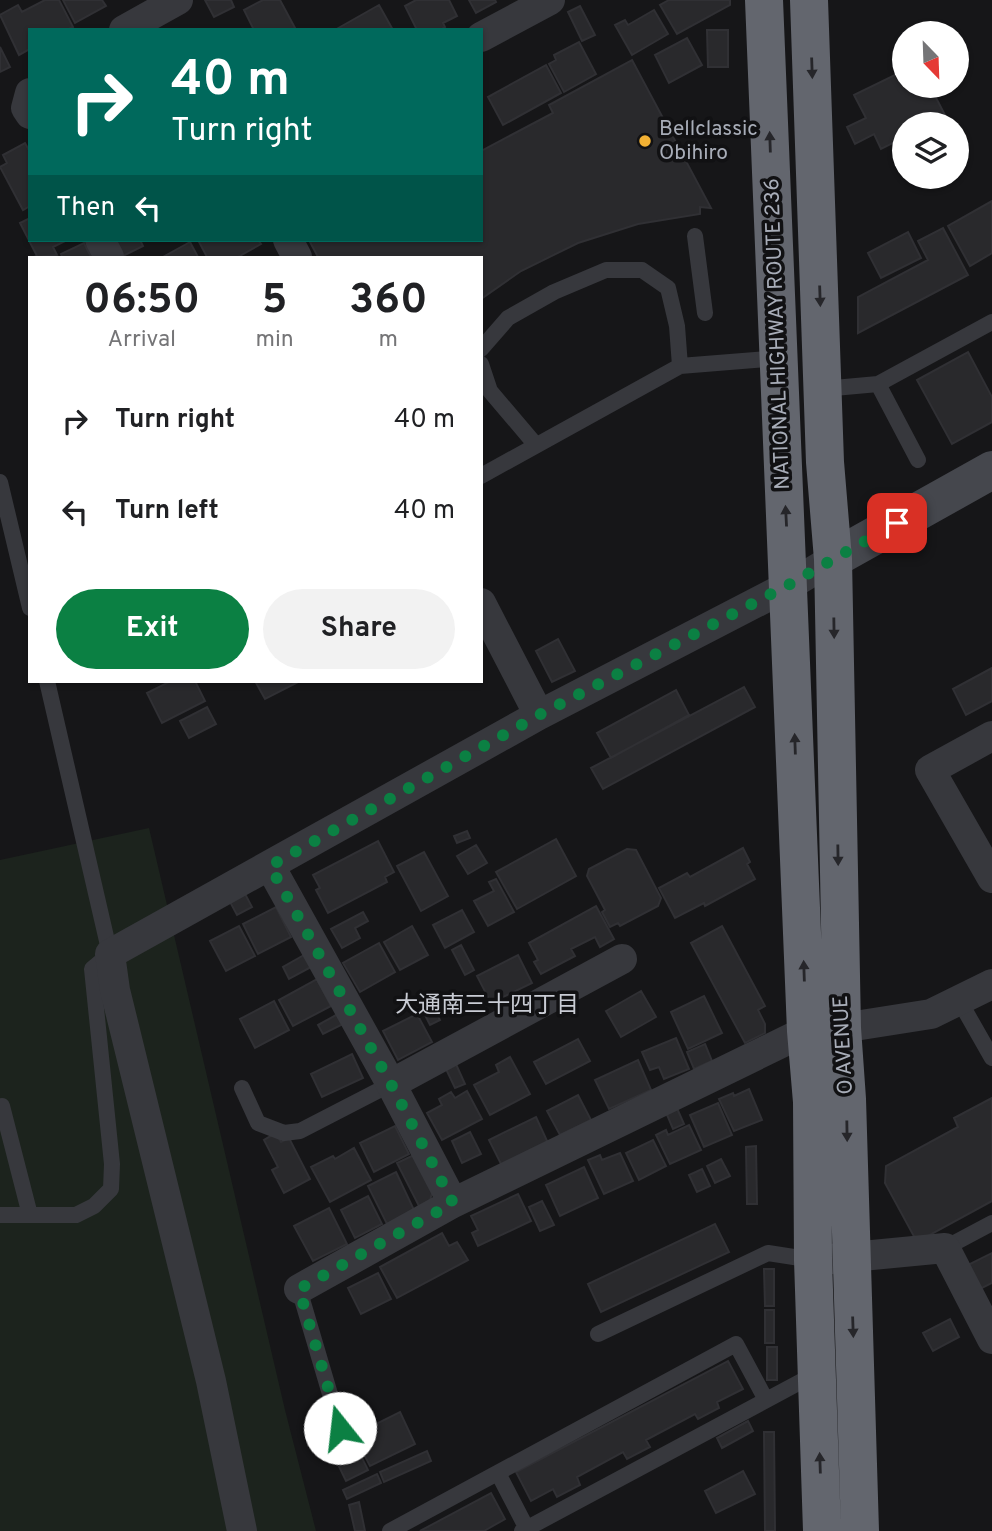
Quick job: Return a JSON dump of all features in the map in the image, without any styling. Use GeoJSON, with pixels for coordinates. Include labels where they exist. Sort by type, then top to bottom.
{"type":"FeatureCollection","features":[{"type":"Feature","properties":{"kind":"highway","name":"NATIONAL HIGHWAY ROUTE 236"},"geometry":{"type":"LineString","coordinates":[[764,0],[790,584]]}},
{"type":"Feature","properties":{"kind":"highway","name":"NATIONAL HIGHWAY ROUTE 236"},"geometry":{"type":"LineString","coordinates":[[809,0],[825,462],[833,559]]}},
{"type":"Feature","properties":{"kind":"highway","name":"O AVENUE"},"geometry":{"type":"LineString","coordinates":[[833,559],[824,1030],[812,1102],[832,1259],[860,1531]]}},
{"type":"Feature","properties":{"kind":"highway","name":"O AVENUE"},"geometry":{"type":"LineString","coordinates":[[790,584],[824,1030]]}},
{"type":"Feature","properties":{"kind":"highway","name":"O AVENUE"},"geometry":{"type":"LineString","coordinates":[[822,1531],[817,1373],[832,1259]]}},
{"type":"Feature","properties":{"kind":"main road"},"geometry":{"type":"LineString","coordinates":[[833,559],[992,470]]}},
{"type":"Feature","properties":{"kind":"street"},"geometry":{"type":"LineString","coordinates":[[483,36],[550,0]]}},
{"type":"Feature","properties":{"kind":"street"},"geometry":{"type":"LineString","coordinates":[[128,28],[167,10]]}},
{"type":"Feature","properties":{"kind":"street"},"geometry":{"type":"LineString","coordinates":[[242,1531],[211,1381],[116,990],[110,954],[539,715],[833,559]]}},
{"type":"Feature","properties":{"kind":"street"},"geometry":{"type":"LineString","coordinates":[[483,607],[539,715]]}},
{"type":"Feature","properties":{"kind":"street"},"geometry":{"type":"LineString","coordinates":[[992,736],[930,770],[992,878]]}},
{"type":"Feature","properties":{"kind":"street"},"geometry":{"type":"LineString","coordinates":[[270,866],[391,1084],[453,1203]]}},
{"type":"Feature","properties":{"kind":"street"},"geometry":{"type":"LineString","coordinates":[[391,1084],[622,958]]}},
{"type":"Feature","properties":{"kind":"street"},"geometry":{"type":"LineString","coordinates":[[299,1289],[453,1203],[824,1030],[932,1014],[992,984]]}},
{"type":"Feature","properties":{"kind":"street"},"geometry":{"type":"LineString","coordinates":[[832,1259],[945,1248],[992,1339]]}},
{"type":"Feature","properties":{"kind":"lane"},"geometry":{"type":"LineString","coordinates":[[695,236],[705,313]]}},
{"type":"Feature","properties":{"kind":"lane"},"geometry":{"type":"LineString","coordinates":[[483,347],[508,318],[554,292],[606,270],[642,270],[668,288],[677,326],[680,366]]}},
{"type":"Feature","properties":{"kind":"lane"},"geometry":{"type":"LineString","coordinates":[[823,389],[878,384],[992,321]]}},
{"type":"Feature","properties":{"kind":"lane"},"geometry":{"type":"LineString","coordinates":[[483,475],[680,366],[779,358]]}},
{"type":"Feature","properties":{"kind":"lane"},"geometry":{"type":"LineString","coordinates":[[483,370],[490,391],[535,444]]}},
{"type":"Feature","properties":{"kind":"lane"},"geometry":{"type":"LineString","coordinates":[[878,384],[918,460]]}},
{"type":"Feature","properties":{"kind":"lane"},"geometry":{"type":"LineString","coordinates":[[0,482],[28,600]]}},
{"type":"Feature","properties":{"kind":"lane"},"geometry":{"type":"LineString","coordinates":[[0,1215],[76,1214],[94,1206],[111,1189],[112,1164],[92,969],[110,954],[47,683]]}},
{"type":"Feature","properties":{"kind":"lane"},"geometry":{"type":"LineString","coordinates":[[959,1000],[992,1058]]}},
{"type":"Feature","properties":{"kind":"lane"},"geometry":{"type":"LineString","coordinates":[[242,1088],[258,1123],[284,1133],[300,1130],[391,1084]]}},
{"type":"Feature","properties":{"kind":"lane"},"geometry":{"type":"LineString","coordinates":[[2,1106],[30,1215]]}},
{"type":"Feature","properties":{"kind":"lane"},"geometry":{"type":"LineString","coordinates":[[945,1248],[992,1223]]}},
{"type":"Feature","properties":{"kind":"lane"},"geometry":{"type":"LineString","coordinates":[[598,1334],[768,1253],[832,1259]]}},
{"type":"Feature","properties":{"kind":"lane"},"geometry":{"type":"LineString","coordinates":[[299,1289],[340,1428]]}},
{"type":"Feature","properties":{"kind":"lane"},"geometry":{"type":"LineString","coordinates":[[390,1531],[736,1344],[766,1400]]}},
{"type":"Feature","properties":{"kind":"lane"},"geometry":{"type":"LineString","coordinates":[[498,1473],[525,1530],[817,1373]]}},
{"type":"Feature","properties":{"kind":"shaded area"},"geometry":{"type":"Polygon","coordinates":[[[149,828],[285,1410],[316,1531],[0,1531],[0,860],[149,828]]]}},
{"type":"Feature","properties":{"kind":"building"},"geometry":{"type":"Polygon","coordinates":[[[45,0],[59,0],[73,27],[28,28],[28,50],[19,55],[0,15],[18,5],[22,12],[45,0]]]}},
{"type":"Feature","properties":{"kind":"building"},"geometry":{"type":"Polygon","coordinates":[[[63,0],[102,0],[106,6],[75,23],[63,0]]]}},
{"type":"Feature","properties":{"kind":"building"},"geometry":{"type":"Polygon","coordinates":[[[205,0],[231,0],[234,7],[214,17],[205,0]]]}},
{"type":"Feature","properties":{"kind":"building"},"geometry":{"type":"Polygon","coordinates":[[[263,0],[280,0],[295,28],[253,28],[244,10],[263,0]]]}},
{"type":"Feature","properties":{"kind":"building"},"geometry":{"type":"Polygon","coordinates":[[[416,0],[449,0],[457,16],[443,23],[443,28],[416,28],[405,6],[416,0]]]}},
{"type":"Feature","properties":{"kind":"building"},"geometry":{"type":"Polygon","coordinates":[[[469,0],[495,0],[496,2],[476,13],[469,0]]]}},
{"type":"Feature","properties":{"kind":"building"},"geometry":{"type":"Polygon","coordinates":[[[669,0],[730,0],[730,5],[677,34],[660,5],[669,0]]]}},
{"type":"Feature","properties":{"kind":"building"},"geometry":{"type":"Polygon","coordinates":[[[379,5],[392,28],[339,28],[379,5]]]}},
{"type":"Feature","properties":{"kind":"building"},"geometry":{"type":"Polygon","coordinates":[[[580,6],[595,35],[582,41],[568,12],[580,6]]]}},
{"type":"Feature","properties":{"kind":"building"},"geometry":{"type":"Polygon","coordinates":[[[654,10],[668,34],[632,55],[615,25],[625,20],[628,25],[654,10]]]}},
{"type":"Feature","properties":{"kind":"building"},"geometry":{"type":"Polygon","coordinates":[[[707,30],[728,30],[728,67],[708,67],[707,30]]]}},
{"type":"Feature","properties":{"kind":"building"},"geometry":{"type":"Polygon","coordinates":[[[687,38],[702,65],[669,83],[655,55],[687,38]]]}},
{"type":"Feature","properties":{"kind":"building"},"geometry":{"type":"Polygon","coordinates":[[[579,42],[596,74],[564,92],[549,64],[556,60],[554,55],[579,42]]]}},
{"type":"Feature","properties":{"kind":"building"},"geometry":{"type":"Polygon","coordinates":[[[0,47],[10,67],[0,72],[0,47]]]}},
{"type":"Feature","properties":{"kind":"building"},"geometry":{"type":"Polygon","coordinates":[[[632,60],[711,208],[700,207],[700,214],[638,224],[578,243],[521,271],[483,298],[483,256],[317,256],[310,242],[483,242],[483,150],[553,113],[549,105],[632,60]]]}},
{"type":"Feature","properties":{"kind":"building"},"geometry":{"type":"Polygon","coordinates":[[[546,65],[561,93],[503,125],[488,97],[546,65]]]}},
{"type":"Feature","properties":{"kind":"building"},"geometry":{"type":"Polygon","coordinates":[[[892,76],[892,98],[936,98],[943,112],[892,112],[892,144],[881,149],[874,134],[855,144],[847,127],[866,118],[854,95],[892,76]]]}},
{"type":"Feature","properties":{"kind":"building"},"geometry":{"type":"Polygon","coordinates":[[[25,143],[28,148],[28,207],[23,210],[0,167],[7,163],[3,155],[25,143]]]}},
{"type":"Feature","properties":{"kind":"building"},"geometry":{"type":"Polygon","coordinates":[[[992,201],[992,253],[970,266],[948,226],[992,201]]]}},
{"type":"Feature","properties":{"kind":"building"},"geometry":{"type":"Polygon","coordinates":[[[28,219],[28,239],[20,223],[28,219]]]}},
{"type":"Feature","properties":{"kind":"building"},"geometry":{"type":"Polygon","coordinates":[[[943,228],[968,275],[858,333],[858,297],[928,260],[918,241],[943,228]]]}},
{"type":"Feature","properties":{"kind":"building"},"geometry":{"type":"Polygon","coordinates":[[[908,232],[921,258],[881,278],[868,253],[908,232]]]}},
{"type":"Feature","properties":{"kind":"building"},"geometry":{"type":"Polygon","coordinates":[[[30,242],[63,242],[53,247],[57,255],[37,256],[30,242]]]}},
{"type":"Feature","properties":{"kind":"building"},"geometry":{"type":"Polygon","coordinates":[[[115,242],[141,242],[143,246],[123,256],[115,242]]]}},
{"type":"Feature","properties":{"kind":"building"},"geometry":{"type":"Polygon","coordinates":[[[190,242],[197,256],[165,256],[190,242]]]}},
{"type":"Feature","properties":{"kind":"building"},"geometry":{"type":"Polygon","coordinates":[[[199,242],[261,244],[240,256],[206,256],[199,242]]]}},
{"type":"Feature","properties":{"kind":"building"},"geometry":{"type":"Polygon","coordinates":[[[84,243],[90,256],[62,256],[84,243]]]}},
{"type":"Feature","properties":{"kind":"building"},"geometry":{"type":"Polygon","coordinates":[[[968,352],[992,397],[992,422],[952,444],[917,380],[968,352]]]}},
{"type":"Feature","properties":{"kind":"building"},"geometry":{"type":"Polygon","coordinates":[[[558,639],[575,671],[552,682],[536,651],[558,639]]]}},
{"type":"Feature","properties":{"kind":"building"},"geometry":{"type":"Polygon","coordinates":[[[992,668],[992,701],[966,715],[953,689],[992,668]]]}},
{"type":"Feature","properties":{"kind":"building"},"geometry":{"type":"Polygon","coordinates":[[[167,683],[196,683],[205,701],[162,723],[147,693],[167,683]]]}},
{"type":"Feature","properties":{"kind":"building"},"geometry":{"type":"Polygon","coordinates":[[[256,683],[296,683],[265,699],[256,683]]]}},
{"type":"Feature","properties":{"kind":"building"},"geometry":{"type":"Polygon","coordinates":[[[744,687],[755,707],[603,789],[591,768],[744,687]]]}},
{"type":"Feature","properties":{"kind":"building"},"geometry":{"type":"Polygon","coordinates":[[[676,690],[689,715],[611,758],[597,733],[676,690]]]}},
{"type":"Feature","properties":{"kind":"building"},"geometry":{"type":"Polygon","coordinates":[[[207,707],[216,724],[189,738],[180,721],[207,707]]]}},
{"type":"Feature","properties":{"kind":"building"},"geometry":{"type":"Polygon","coordinates":[[[467,831],[470,838],[457,843],[454,836],[467,831]]]}},
{"type":"Feature","properties":{"kind":"building"},"geometry":{"type":"Polygon","coordinates":[[[556,839],[576,876],[517,909],[496,872],[556,839]]]}},
{"type":"Feature","properties":{"kind":"building"},"geometry":{"type":"Polygon","coordinates":[[[378,841],[394,872],[385,877],[387,882],[328,913],[316,890],[320,888],[313,875],[378,841]]]}},
{"type":"Feature","properties":{"kind":"building"},"geometry":{"type":"Polygon","coordinates":[[[476,845],[487,863],[468,874],[457,856],[476,845]]]}},
{"type":"Feature","properties":{"kind":"building"},"geometry":{"type":"Polygon","coordinates":[[[743,848],[755,879],[705,906],[704,903],[675,918],[659,888],[687,873],[690,877],[743,848]]]}},
{"type":"Feature","properties":{"kind":"building"},"geometry":{"type":"Polygon","coordinates":[[[627,849],[636,850],[661,898],[658,906],[620,926],[618,923],[610,927],[602,912],[605,910],[587,876],[589,869],[627,849]]]}},
{"type":"Feature","properties":{"kind":"building"},"geometry":{"type":"Polygon","coordinates":[[[424,852],[448,896],[421,911],[397,866],[424,852]]]}},
{"type":"Feature","properties":{"kind":"building"},"geometry":{"type":"Polygon","coordinates":[[[496,879],[514,912],[488,926],[474,901],[494,891],[489,882],[496,879]]]}},
{"type":"Feature","properties":{"kind":"building"},"geometry":{"type":"Polygon","coordinates":[[[244,892],[252,907],[237,915],[229,900],[244,892]]]}},
{"type":"Feature","properties":{"kind":"building"},"geometry":{"type":"Polygon","coordinates":[[[596,906],[614,939],[600,947],[595,937],[571,949],[575,956],[541,974],[534,962],[538,960],[529,943],[596,906]]]}},
{"type":"Feature","properties":{"kind":"building"},"geometry":{"type":"Polygon","coordinates":[[[276,907],[291,937],[258,954],[243,924],[276,907]]]}},
{"type":"Feature","properties":{"kind":"building"},"geometry":{"type":"Polygon","coordinates":[[[462,910],[474,932],[445,948],[433,925],[462,910]]]}},
{"type":"Feature","properties":{"kind":"building"},"geometry":{"type":"Polygon","coordinates":[[[363,912],[368,921],[355,928],[360,938],[342,948],[331,929],[363,912]]]}},
{"type":"Feature","properties":{"kind":"building"},"geometry":{"type":"Polygon","coordinates":[[[239,926],[255,956],[226,971],[210,941],[239,926]]]}},
{"type":"Feature","properties":{"kind":"building"},"geometry":{"type":"Polygon","coordinates":[[[412,926],[428,955],[400,970],[384,942],[412,926]]]}},
{"type":"Feature","properties":{"kind":"building"},"geometry":{"type":"Polygon","coordinates":[[[722,926],[765,1006],[758,1010],[765,1024],[765,1033],[745,1043],[691,943],[722,926]]]}},
{"type":"Feature","properties":{"kind":"building"},"geometry":{"type":"Polygon","coordinates":[[[379,943],[395,972],[360,992],[343,963],[379,943]]]}},
{"type":"Feature","properties":{"kind":"building"},"geometry":{"type":"Polygon","coordinates":[[[461,945],[474,970],[465,975],[452,950],[461,945]]]}},
{"type":"Feature","properties":{"kind":"building"},"geometry":{"type":"Polygon","coordinates":[[[304,955],[311,967],[289,979],[283,967],[304,955]]]}},
{"type":"Feature","properties":{"kind":"building"},"geometry":{"type":"Polygon","coordinates":[[[518,955],[532,983],[491,1003],[477,976],[518,955]]]}},
{"type":"Feature","properties":{"kind":"building"},"geometry":{"type":"Polygon","coordinates":[[[317,979],[331,1006],[293,1026],[279,1000],[317,979]]]}},
{"type":"Feature","properties":{"kind":"building"},"geometry":{"type":"Polygon","coordinates":[[[641,991],[656,1017],[621,1037],[606,1011],[641,991]]]}},
{"type":"Feature","properties":{"kind":"building"},"geometry":{"type":"Polygon","coordinates":[[[704,996],[722,1033],[688,1049],[671,1012],[704,996]]]}},
{"type":"Feature","properties":{"kind":"building"},"geometry":{"type":"Polygon","coordinates":[[[429,999],[440,1020],[430,1025],[420,1005],[429,999]]]}},
{"type":"Feature","properties":{"kind":"building"},"geometry":{"type":"Polygon","coordinates":[[[274,1001],[289,1030],[255,1048],[240,1019],[274,1001]]]}},
{"type":"Feature","properties":{"kind":"building"},"geometry":{"type":"Polygon","coordinates":[[[338,1014],[343,1024],[323,1034],[318,1025],[338,1014]]]}},
{"type":"Feature","properties":{"kind":"building"},"geometry":{"type":"Polygon","coordinates":[[[417,1014],[432,1042],[398,1060],[383,1031],[417,1014]]]}},
{"type":"Feature","properties":{"kind":"building"},"geometry":{"type":"Polygon","coordinates":[[[676,1038],[689,1069],[664,1079],[659,1067],[650,1070],[642,1052],[676,1038]]]}},
{"type":"Feature","properties":{"kind":"building"},"geometry":{"type":"Polygon","coordinates":[[[578,1039],[590,1061],[546,1084],[534,1062],[578,1039]]]}},
{"type":"Feature","properties":{"kind":"building"},"geometry":{"type":"Polygon","coordinates":[[[705,1044],[712,1061],[694,1069],[687,1052],[705,1044]]]}},
{"type":"Feature","properties":{"kind":"building"},"geometry":{"type":"Polygon","coordinates":[[[352,1054],[363,1078],[322,1097],[311,1074],[352,1054]]]}},
{"type":"Feature","properties":{"kind":"building"},"geometry":{"type":"Polygon","coordinates":[[[510,1057],[530,1094],[490,1115],[474,1085],[499,1072],[496,1065],[510,1057]]]}},
{"type":"Feature","properties":{"kind":"building"},"geometry":{"type":"Polygon","coordinates":[[[638,1060],[651,1090],[609,1109],[595,1080],[638,1060]]]}},
{"type":"Feature","properties":{"kind":"building"},"geometry":{"type":"Polygon","coordinates":[[[455,1062],[465,1084],[455,1088],[445,1067],[455,1062]]]}},
{"type":"Feature","properties":{"kind":"building"},"geometry":{"type":"Polygon","coordinates":[[[749,1089],[762,1120],[734,1131],[719,1099],[749,1089]]]}},
{"type":"Feature","properties":{"kind":"building"},"geometry":{"type":"Polygon","coordinates":[[[467,1091],[482,1119],[442,1140],[427,1113],[442,1105],[439,1099],[451,1092],[455,1098],[467,1091]]]}},
{"type":"Feature","properties":{"kind":"building"},"geometry":{"type":"Polygon","coordinates":[[[578,1095],[591,1120],[560,1135],[547,1111],[578,1095]]]}},
{"type":"Feature","properties":{"kind":"building"},"geometry":{"type":"Polygon","coordinates":[[[992,1098],[992,1201],[917,1242],[885,1183],[886,1166],[958,1127],[954,1118],[992,1098]]]}},
{"type":"Feature","properties":{"kind":"building"},"geometry":{"type":"Polygon","coordinates":[[[718,1103],[732,1135],[704,1147],[690,1115],[718,1103]]]}},
{"type":"Feature","properties":{"kind":"building"},"geometry":{"type":"Polygon","coordinates":[[[676,1106],[684,1124],[673,1129],[665,1110],[676,1106]]]}},
{"type":"Feature","properties":{"kind":"building"},"geometry":{"type":"Polygon","coordinates":[[[536,1117],[548,1143],[502,1166],[489,1140],[536,1117]]]}},
{"type":"Feature","properties":{"kind":"building"},"geometry":{"type":"Polygon","coordinates":[[[689,1125],[701,1150],[670,1164],[656,1135],[666,1130],[668,1135],[689,1125]]]}},
{"type":"Feature","properties":{"kind":"building"},"geometry":{"type":"Polygon","coordinates":[[[395,1126],[409,1154],[374,1172],[360,1143],[395,1126]]]}},
{"type":"Feature","properties":{"kind":"building"},"geometry":{"type":"Polygon","coordinates":[[[470,1132],[481,1154],[462,1163],[452,1141],[470,1132]]]}},
{"type":"Feature","properties":{"kind":"building"},"geometry":{"type":"Polygon","coordinates":[[[276,1133],[281,1142],[289,1138],[310,1179],[284,1193],[272,1170],[278,1167],[264,1140],[276,1133]]]}},
{"type":"Feature","properties":{"kind":"building"},"geometry":{"type":"Polygon","coordinates":[[[653,1140],[666,1166],[639,1180],[626,1153],[653,1140]]]}},
{"type":"Feature","properties":{"kind":"building"},"geometry":{"type":"Polygon","coordinates":[[[756,1146],[757,1204],[747,1204],[746,1147],[756,1146]]]}},
{"type":"Feature","properties":{"kind":"building"},"geometry":{"type":"Polygon","coordinates":[[[354,1148],[371,1180],[330,1202],[311,1167],[333,1156],[335,1159],[354,1148]]]}},
{"type":"Feature","properties":{"kind":"building"},"geometry":{"type":"Polygon","coordinates":[[[620,1153],[633,1181],[604,1194],[588,1160],[600,1155],[602,1160],[620,1153]]]}},
{"type":"Feature","properties":{"kind":"building"},"geometry":{"type":"Polygon","coordinates":[[[416,1154],[433,1190],[428,1207],[421,1210],[397,1163],[416,1154]]]}},
{"type":"Feature","properties":{"kind":"building"},"geometry":{"type":"Polygon","coordinates":[[[721,1159],[730,1176],[715,1183],[707,1166],[721,1159]]]}},
{"type":"Feature","properties":{"kind":"building"},"geometry":{"type":"Polygon","coordinates":[[[584,1167],[598,1198],[560,1216],[546,1185],[584,1167]]]}},
{"type":"Feature","properties":{"kind":"building"},"geometry":{"type":"Polygon","coordinates":[[[702,1169],[710,1186],[697,1192],[689,1175],[702,1169]]]}},
{"type":"Feature","properties":{"kind":"building"},"geometry":{"type":"Polygon","coordinates":[[[396,1172],[414,1210],[387,1224],[368,1186],[396,1172]]]}},
{"type":"Feature","properties":{"kind":"building"},"geometry":{"type":"Polygon","coordinates":[[[518,1194],[531,1221],[478,1246],[472,1233],[478,1230],[471,1216],[518,1194]]]}},
{"type":"Feature","properties":{"kind":"building"},"geometry":{"type":"Polygon","coordinates":[[[368,1196],[382,1224],[355,1238],[341,1210],[368,1196]]]}},
{"type":"Feature","properties":{"kind":"building"},"geometry":{"type":"Polygon","coordinates":[[[542,1201],[554,1225],[540,1231],[529,1207],[542,1201]]]}},
{"type":"Feature","properties":{"kind":"building"},"geometry":{"type":"Polygon","coordinates":[[[329,1208],[347,1244],[313,1261],[294,1226],[329,1208]]]}},
{"type":"Feature","properties":{"kind":"building"},"geometry":{"type":"Polygon","coordinates":[[[715,1224],[729,1252],[601,1312],[588,1284],[715,1224]]]}},
{"type":"Feature","properties":{"kind":"building"},"geometry":{"type":"Polygon","coordinates":[[[442,1233],[449,1246],[457,1242],[468,1260],[397,1298],[380,1267],[442,1233]]]}},
{"type":"Feature","properties":{"kind":"building"},"geometry":{"type":"Polygon","coordinates":[[[992,1253],[992,1283],[980,1289],[968,1265],[992,1253]]]}},
{"type":"Feature","properties":{"kind":"building"},"geometry":{"type":"Polygon","coordinates":[[[764,1269],[774,1269],[774,1306],[765,1306],[764,1269]]]}},
{"type":"Feature","properties":{"kind":"building"},"geometry":{"type":"Polygon","coordinates":[[[378,1273],[391,1299],[361,1314],[348,1288],[378,1273]]]}},
{"type":"Feature","properties":{"kind":"building"},"geometry":{"type":"Polygon","coordinates":[[[765,1310],[774,1310],[774,1343],[765,1343],[765,1310]]]}},
{"type":"Feature","properties":{"kind":"building"},"geometry":{"type":"Polygon","coordinates":[[[950,1319],[959,1337],[933,1351],[923,1333],[950,1319]]]}},
{"type":"Feature","properties":{"kind":"building"},"geometry":{"type":"Polygon","coordinates":[[[767,1347],[777,1347],[777,1380],[767,1380],[767,1347]]]}},
{"type":"Feature","properties":{"kind":"building"},"geometry":{"type":"Polygon","coordinates":[[[728,1361],[743,1389],[717,1402],[719,1408],[698,1419],[695,1414],[646,1440],[650,1447],[627,1459],[623,1452],[577,1477],[580,1485],[557,1497],[553,1489],[531,1501],[516,1472],[728,1361]]]}},
{"type":"Feature","properties":{"kind":"building"},"geometry":{"type":"Polygon","coordinates":[[[400,1412],[415,1444],[370,1466],[354,1435],[400,1412]]]}},
{"type":"Feature","properties":{"kind":"building"},"geometry":{"type":"Polygon","coordinates":[[[748,1421],[753,1431],[722,1448],[717,1438],[748,1421]]]}},
{"type":"Feature","properties":{"kind":"building"},"geometry":{"type":"Polygon","coordinates":[[[764,1432],[774,1432],[775,1531],[765,1531],[764,1432]]]}},
{"type":"Feature","properties":{"kind":"building"},"geometry":{"type":"Polygon","coordinates":[[[354,1442],[368,1470],[346,1481],[332,1452],[354,1442]]]}},
{"type":"Feature","properties":{"kind":"building"},"geometry":{"type":"Polygon","coordinates":[[[427,1451],[431,1461],[384,1482],[380,1472],[427,1451]]]}},
{"type":"Feature","properties":{"kind":"building"},"geometry":{"type":"Polygon","coordinates":[[[743,1471],[755,1494],[716,1513],[705,1491],[743,1471]]]}},
{"type":"Feature","properties":{"kind":"building"},"geometry":{"type":"Polygon","coordinates":[[[377,1474],[381,1483],[347,1499],[343,1490],[377,1474]]]}},
{"type":"Feature","properties":{"kind":"building"},"geometry":{"type":"Polygon","coordinates":[[[491,1493],[505,1519],[484,1531],[420,1531],[491,1493]]]}},
{"type":"Feature","properties":{"kind":"building"},"geometry":{"type":"Polygon","coordinates":[[[359,1502],[365,1531],[355,1531],[349,1505],[359,1502]]]}},
{"type":"Feature","properties":{"kind":"place","name":"Bellclassic Obihiro"},"geometry":{"type":"Point","coordinates":[645,141]}},
{"type":"Feature","properties":{"kind":"district","name":"大通南三十四丁目"},"geometry":{"type":"Point","coordinates":[487,1006]}},
{"type":"Feature","properties":{"kind":"route"},"geometry":{"type":"LineString","coordinates":[[340,1428],[299,1289],[453,1203],[391,1084],[270,866],[539,715],[790,584],[897,523]]}}]}
